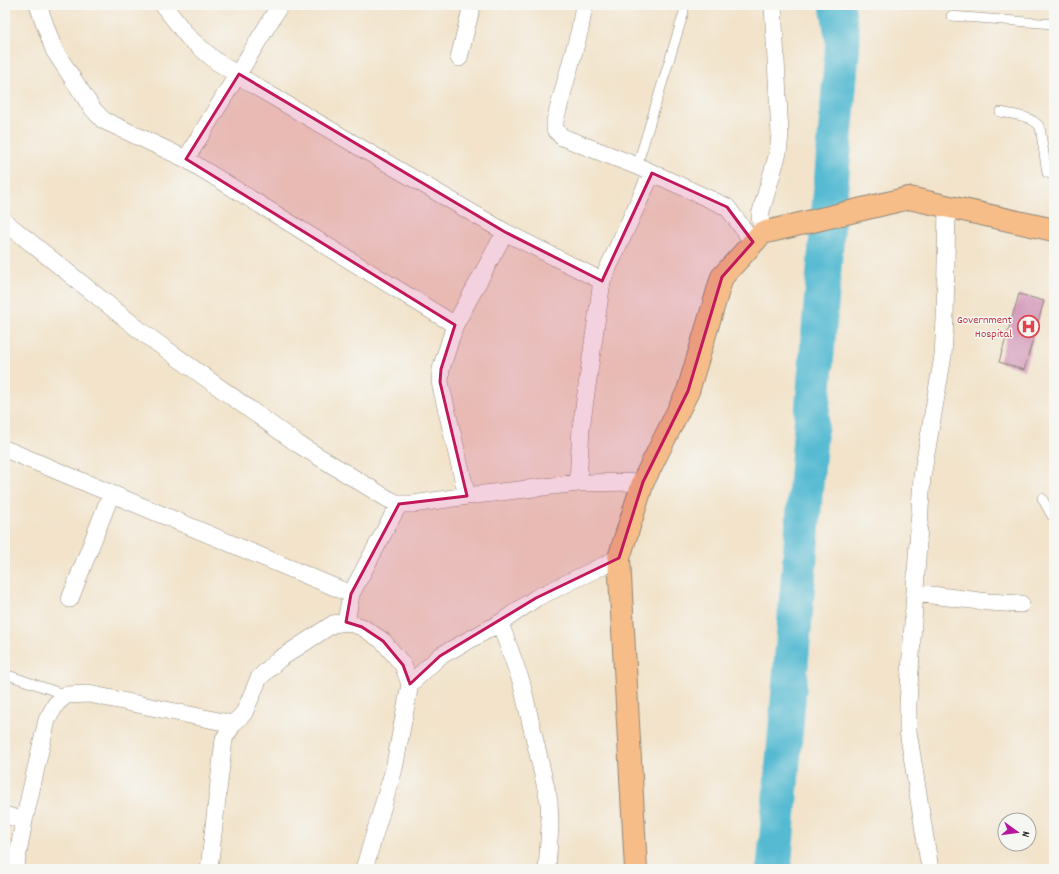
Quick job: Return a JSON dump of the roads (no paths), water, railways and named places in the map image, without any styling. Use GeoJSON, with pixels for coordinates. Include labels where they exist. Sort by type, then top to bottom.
{"type":"FeatureCollection","features":[{"type":"Feature","properties":{"kind":"main road"},"geometry":{"type":"LineString","coordinates":[[636,869],[619,558],[643,482],[688,391],[722,277],[760,236],[909,198],[1054,230]]}},
{"type":"Feature","properties":{"kind":"street"},"geometry":{"type":"LineString","coordinates":[[38,5],[54,50],[92,108],[103,120],[186,159],[455,325]]}},
{"type":"Feature","properties":{"kind":"street"},"geometry":{"type":"LineString","coordinates":[[163,5],[188,37],[217,62],[505,232],[602,281]]}},
{"type":"Feature","properties":{"kind":"street"},"geometry":{"type":"LineString","coordinates":[[186,159],[280,5]]}},
{"type":"Feature","properties":{"kind":"street"},"geometry":{"type":"LineString","coordinates":[[459,58],[472,5]]}},
{"type":"Feature","properties":{"kind":"street"},"geometry":{"type":"LineString","coordinates":[[584,5],[580,29],[555,121],[555,129],[562,137],[637,166],[727,207],[760,236]]}},
{"type":"Feature","properties":{"kind":"street"},"geometry":{"type":"LineString","coordinates":[[760,236],[760,215],[778,153],[780,134],[773,5]]}},
{"type":"Feature","properties":{"kind":"street"},"geometry":{"type":"LineString","coordinates":[[578,483],[581,428],[602,281],[652,174]]}},
{"type":"Feature","properties":{"kind":"street"},"geometry":{"type":"LineString","coordinates":[[930,869],[908,731],[908,704],[922,477],[942,356],[945,319],[947,206]]}},
{"type":"Feature","properties":{"kind":"street"},"geometry":{"type":"LineString","coordinates":[[7,228],[142,332],[292,440],[388,499],[399,504],[413,504],[578,483],[643,482]]}},
{"type":"Feature","properties":{"kind":"street"},"geometry":{"type":"LineString","coordinates":[[467,496],[440,382],[440,369],[455,325],[505,232]]}},
{"type":"Feature","properties":{"kind":"street"},"geometry":{"type":"LineString","coordinates":[[7,453],[111,494],[351,594]]}},
{"type":"Feature","properties":{"kind":"street"},"geometry":{"type":"LineString","coordinates":[[70,598],[111,494]]}},
{"type":"Feature","properties":{"kind":"street"},"geometry":{"type":"LineString","coordinates":[[346,622],[351,594],[399,504]]}},
{"type":"Feature","properties":{"kind":"street"},"geometry":{"type":"LineString","coordinates":[[410,684],[440,656],[500,623],[536,598],[619,558]]}},
{"type":"Feature","properties":{"kind":"street"},"geometry":{"type":"LineString","coordinates":[[915,593],[988,602],[1021,604]]}},
{"type":"Feature","properties":{"kind":"street"},"geometry":{"type":"LineString","coordinates":[[208,869],[224,739],[233,724],[244,713],[259,678],[278,660],[333,624],[346,622],[362,627],[383,641],[403,665],[410,684],[394,769],[364,869]]}},
{"type":"Feature","properties":{"kind":"street"},"geometry":{"type":"LineString","coordinates":[[500,623],[521,681],[549,801],[550,826],[547,869]]}},
{"type":"Feature","properties":{"kind":"street"},"geometry":{"type":"LineString","coordinates":[[16,869],[24,821],[47,720],[56,704],[66,696],[89,694],[233,724]]}},
{"type":"Feature","properties":{"kind":"street"},"geometry":{"type":"LineString","coordinates":[[5,815],[24,821]]}},
{"type":"Feature","properties":{"kind":"lane"},"geometry":{"type":"LineString","coordinates":[[637,166],[684,12]]}},
{"type":"Feature","properties":{"kind":"lane"},"geometry":{"type":"LineString","coordinates":[[951,16],[1054,24]]}},
{"type":"Feature","properties":{"kind":"lane"},"geometry":{"type":"LineString","coordinates":[[1000,112],[1029,118],[1036,121],[1040,127],[1047,173],[1054,175]]}},
{"type":"Feature","properties":{"kind":"lane"},"geometry":{"type":"LineString","coordinates":[[1042,498],[1054,517]]}},
{"type":"Feature","properties":{"kind":"lane"},"geometry":{"type":"LineString","coordinates":[[5,674],[66,696]]}},
{"type":"Feature","properties":{"kind":"waterway"},"geometry":{"type":"LineString","coordinates":[[774,869],[843,41],[837,5]]}},
{"type":"Feature","properties":{"kind":"place","name":"Government Hospital"},"geometry":{"type":"Point","coordinates":[1028,327]}}]}
